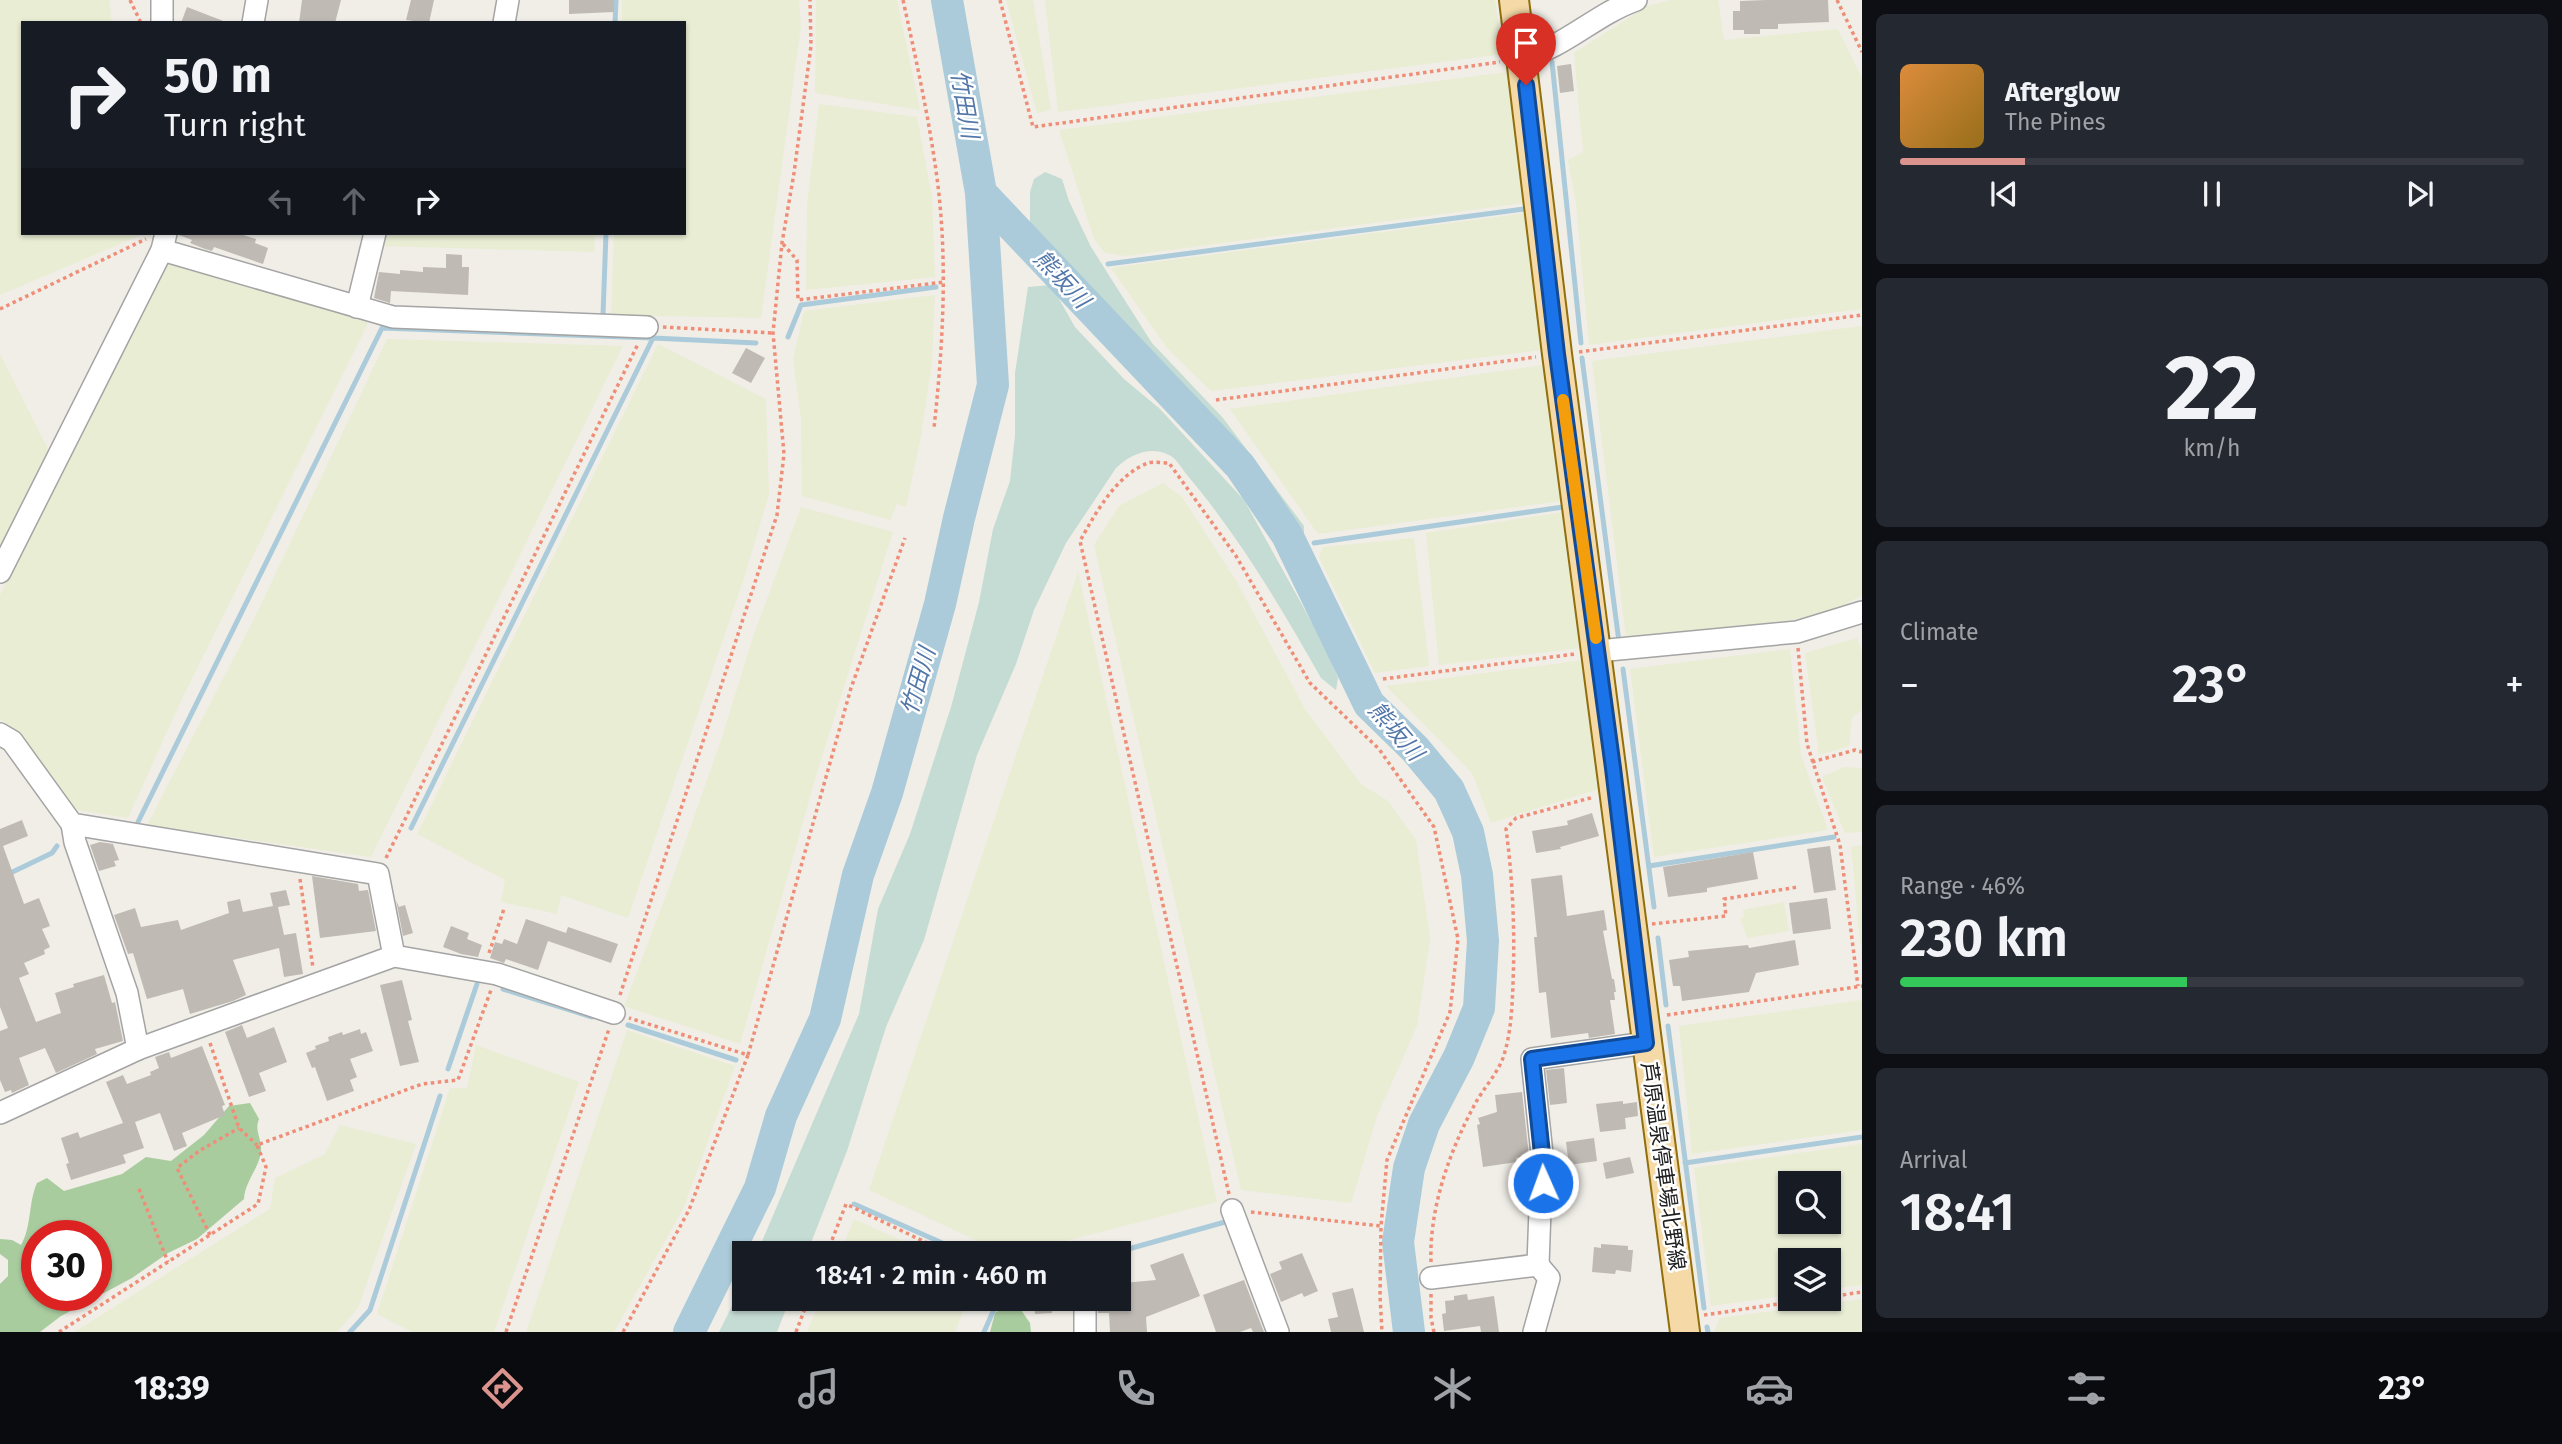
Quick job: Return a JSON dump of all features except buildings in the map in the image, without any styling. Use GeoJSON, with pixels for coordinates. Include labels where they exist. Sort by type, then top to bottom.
{"type":"FeatureCollection","features":[{"type":"Feature","properties":{"kind":"main road","name":"芦原温泉停車場北野線"},"geometry":{"type":"LineString","coordinates":[[1514,0],[1557,354],[1685,1325]]}},
{"type":"Feature","properties":{"kind":"street"},"geometry":{"type":"LineString","coordinates":[[162,0],[162,21]]}},
{"type":"Feature","properties":{"kind":"street"},"geometry":{"type":"LineString","coordinates":[[253,21],[257,0]]}},
{"type":"Feature","properties":{"kind":"street"},"geometry":{"type":"LineString","coordinates":[[504,21],[508,0]]}},
{"type":"Feature","properties":{"kind":"street"},"geometry":{"type":"LineString","coordinates":[[1523,58],[1542,53],[1620,5],[1636,0]]}},
{"type":"Feature","properties":{"kind":"street"},"geometry":{"type":"LineString","coordinates":[[357,307],[375,235]]}},
{"type":"Feature","properties":{"kind":"street"},"geometry":{"type":"LineString","coordinates":[[0,572],[158,241],[393,317],[647,327]]}},
{"type":"Feature","properties":{"kind":"street"},"geometry":{"type":"LineString","coordinates":[[1598,651],[1797,632],[1862,612]]}},
{"type":"Feature","properties":{"kind":"street"},"geometry":{"type":"LineString","coordinates":[[0,734],[12,741],[72,824],[75,842],[127,993],[138,1049]]}},
{"type":"Feature","properties":{"kind":"street"},"geometry":{"type":"LineString","coordinates":[[72,824],[378,874],[394,956]]}},
{"type":"Feature","properties":{"kind":"street"},"geometry":{"type":"LineString","coordinates":[[0,1113],[138,1049],[394,956],[490,972],[614,1013]]}},
{"type":"Feature","properties":{"kind":"street"},"geometry":{"type":"LineString","coordinates":[[1534,1332],[1549,1278],[1538,1265],[1542,1154],[1532,1059],[1645,1030]]}},
{"type":"Feature","properties":{"kind":"street"},"geometry":{"type":"LineString","coordinates":[[1232,1210],[1278,1332]]}},
{"type":"Feature","properties":{"kind":"street"},"geometry":{"type":"LineString","coordinates":[[1431,1278],[1538,1265]]}},
{"type":"Feature","properties":{"kind":"street"},"geometry":{"type":"LineString","coordinates":[[1085,1332],[1086,1311]]}},
{"type":"Feature","properties":{"kind":"path"},"geometry":{"type":"LineString","coordinates":[[130,0],[140,21]]}},
{"type":"Feature","properties":{"kind":"path"},"geometry":{"type":"LineString","coordinates":[[506,1332],[777,515],[784,454],[773,333],[782,243],[811,46],[810,0]]}},
{"type":"Feature","properties":{"kind":"path"},"geometry":{"type":"LineString","coordinates":[[903,0],[928,120],[937,181],[944,282],[942,357],[934,428]]}},
{"type":"Feature","properties":{"kind":"path"},"geometry":{"type":"LineString","coordinates":[[1000,0],[1033,127],[1523,58]]}},
{"type":"Feature","properties":{"kind":"path"},"geometry":{"type":"LineString","coordinates":[[1837,0],[1862,52]]}},
{"type":"Feature","properties":{"kind":"path"},"geometry":{"type":"LineString","coordinates":[[0,309],[158,241]]}},
{"type":"Feature","properties":{"kind":"path"},"geometry":{"type":"LineString","coordinates":[[782,243],[797,260],[798,300],[944,282]]}},
{"type":"Feature","properties":{"kind":"path"},"geometry":{"type":"LineString","coordinates":[[378,874],[647,327],[773,333]]}},
{"type":"Feature","properties":{"kind":"path"},"geometry":{"type":"LineString","coordinates":[[1381,1226],[1232,1210],[1080,541],[1100,505],[1123,479],[1149,462],[1169,463],[1236,556],[1310,683],[1379,749],[1434,827],[1458,939],[1450,1012],[1387,1160],[1381,1226],[1382,1332]]}},
{"type":"Feature","properties":{"kind":"path"},"geometry":{"type":"LineString","coordinates":[[623,1332],[689,1210],[748,1055],[851,688],[905,538]]}},
{"type":"Feature","properties":{"kind":"path"},"geometry":{"type":"LineString","coordinates":[[1645,1030],[1860,986],[1840,845],[1807,744],[1797,632]]}},
{"type":"Feature","properties":{"kind":"path"},"geometry":{"type":"LineString","coordinates":[[1383,679],[1598,651]]}},
{"type":"Feature","properties":{"kind":"path"},"geometry":{"type":"LineString","coordinates":[[1812,762],[1855,750],[1862,752]]}},
{"type":"Feature","properties":{"kind":"path"},"geometry":{"type":"LineString","coordinates":[[1434,1332],[1431,1318],[1430,1241],[1442,1186],[1462,1130],[1502,1060],[1511,1020],[1513,886],[1506,829],[1516,818],[1616,791]]}},
{"type":"Feature","properties":{"kind":"path"},"geometry":{"type":"LineString","coordinates":[[297,859],[315,983]]}},
{"type":"Feature","properties":{"kind":"path"},"geometry":{"type":"LineString","coordinates":[[1633,926],[1726,916],[1724,899],[1798,887]]}},
{"type":"Feature","properties":{"kind":"path"},"geometry":{"type":"LineString","coordinates":[[257,1145],[422,1084],[458,1080],[490,972],[504,909]]}},
{"type":"Feature","properties":{"kind":"path"},"geometry":{"type":"LineString","coordinates":[[614,1013],[748,1055]]}},
{"type":"Feature","properties":{"kind":"path"},"geometry":{"type":"LineString","coordinates":[[59,1332],[258,1204],[266,1167],[257,1145],[239,1128],[204,1024]]}},
{"type":"Feature","properties":{"kind":"path"},"geometry":{"type":"LineString","coordinates":[[210,1235],[177,1168],[199,1151],[239,1128]]}},
{"type":"Feature","properties":{"kind":"path"},"geometry":{"type":"LineString","coordinates":[[139,1189],[168,1262]]}},
{"type":"Feature","properties":{"kind":"path"},"geometry":{"type":"LineString","coordinates":[[832,1241],[846,1204],[923,1241]]}},
{"type":"Feature","properties":{"kind":"path"},"geometry":{"type":"LineString","coordinates":[[1841,1295],[1862,1292]]}},
{"type":"Feature","properties":{"kind":"path"},"geometry":{"type":"LineString","coordinates":[[1685,1325],[1778,1306]]}},
{"type":"Feature","properties":{"kind":"path"},"geometry":{"type":"LineString","coordinates":[[796,1332],[804,1311]]}},
{"type":"Feature","properties":{"kind":"green space"},"geometry":{"type":"Polygon","coordinates":[[[0,0],[109,0],[112,21],[21,21],[21,235],[141,235],[0,295],[0,0]]]}},
{"type":"Feature","properties":{"kind":"green space"},"geometry":{"type":"Polygon","coordinates":[[[622,0],[799,0],[801,26],[761,318],[611,315],[614,235],[686,235],[686,21],[622,21],[622,0]]]}},
{"type":"Feature","properties":{"kind":"green space"},"geometry":{"type":"Polygon","coordinates":[[[816,0],[897,0],[920,110],[815,93],[816,0]]]}},
{"type":"Feature","properties":{"kind":"green space"},"geometry":{"type":"Polygon","coordinates":[[[1006,0],[1033,0],[1051,110],[1037,113],[1006,0]]]}},
{"type":"Feature","properties":{"kind":"green space"},"geometry":{"type":"Polygon","coordinates":[[[1045,0],[1495,0],[1503,54],[1058,112],[1045,0]]]}},
{"type":"Feature","properties":{"kind":"green space"},"geometry":{"type":"Polygon","coordinates":[[[1671,0],[1718,0],[1724,40],[1838,29],[1862,78],[1862,309],[1589,345],[1576,204],[1568,160],[1583,152],[1574,53],[1647,6],[1671,0]]]}},
{"type":"Feature","properties":{"kind":"green space"},"geometry":{"type":"Polygon","coordinates":[[[1507,72],[1524,203],[1125,256],[1105,253],[1094,239],[1059,130],[1507,72]]]}},
{"type":"Feature","properties":{"kind":"green space"},"geometry":{"type":"Polygon","coordinates":[[[819,104],[917,117],[932,197],[935,277],[806,290],[807,205],[819,104]]]}},
{"type":"Feature","properties":{"kind":"green space"},"geometry":{"type":"Polygon","coordinates":[[[1526,213],[1542,350],[1211,391],[1167,348],[1111,268],[1526,213]]]}},
{"type":"Feature","properties":{"kind":"green space"},"geometry":{"type":"Polygon","coordinates":[[[383,235],[595,235],[594,252],[380,246],[383,235]]]}},
{"type":"Feature","properties":{"kind":"green space"},"geometry":{"type":"Polygon","coordinates":[[[167,260],[369,321],[180,703],[128,818],[69,809],[6,723],[0,719],[0,595],[167,260]]]}},
{"type":"Feature","properties":{"kind":"green space"},"geometry":{"type":"Polygon","coordinates":[[[935,295],[932,362],[921,436],[906,507],[897,504],[890,520],[802,496],[801,420],[793,359],[804,311],[935,295]]]}},
{"type":"Feature","properties":{"kind":"green space"},"geometry":{"type":"Polygon","coordinates":[[[1862,326],[1862,595],[1834,611],[1787,621],[1626,638],[1592,361],[1862,326]]]}},
{"type":"Feature","properties":{"kind":"green space"},"geometry":{"type":"Polygon","coordinates":[[[387,339],[623,346],[371,857],[147,825],[253,621],[387,339]]]}},
{"type":"Feature","properties":{"kind":"green space"},"geometry":{"type":"Polygon","coordinates":[[[658,344],[766,399],[769,494],[743,581],[628,918],[561,895],[557,914],[501,902],[505,880],[417,834],[658,344]]]}},
{"type":"Feature","properties":{"kind":"green space"},"geometry":{"type":"Polygon","coordinates":[[[0,354],[52,457],[0,554],[0,354]]]}},
{"type":"Feature","properties":{"kind":"green space"},"geometry":{"type":"Polygon","coordinates":[[[1543,365],[1561,501],[1318,534],[1230,409],[1543,365]]]}},
{"type":"Feature","properties":{"kind":"green space"},"geometry":{"type":"Polygon","coordinates":[[[1163,483],[1182,497],[1237,582],[1305,709],[1361,784],[1388,801],[1416,840],[1430,939],[1417,1026],[1377,1116],[1351,1203],[1241,1190],[1094,545],[1119,506],[1163,483]]]}},
{"type":"Feature","properties":{"kind":"green space"},"geometry":{"type":"Polygon","coordinates":[[[801,507],[893,532],[818,769],[740,1044],[624,1006],[673,877],[722,737],[754,634],[801,507]]]}},
{"type":"Feature","properties":{"kind":"green space"},"geometry":{"type":"Polygon","coordinates":[[[1564,512],[1581,648],[1439,665],[1426,533],[1564,512]]]}},
{"type":"Feature","properties":{"kind":"green space"},"geometry":{"type":"Polygon","coordinates":[[[1414,538],[1429,666],[1375,673],[1319,557],[1323,547],[1414,538]]]}},
{"type":"Feature","properties":{"kind":"green space"},"geometry":{"type":"Polygon","coordinates":[[[1078,572],[1217,1202],[1066,1241],[977,1241],[869,1190],[1078,572]]]}},
{"type":"Feature","properties":{"kind":"green space"},"geometry":{"type":"Polygon","coordinates":[[[1857,638],[1862,652],[1862,710],[1852,717],[1849,746],[1819,755],[1805,653],[1857,638]]]}},
{"type":"Feature","properties":{"kind":"green space"},"geometry":{"type":"Polygon","coordinates":[[[1790,649],[1801,755],[1828,830],[1654,857],[1630,669],[1790,649]]]}},
{"type":"Feature","properties":{"kind":"green space"},"geometry":{"type":"Polygon","coordinates":[[[1584,660],[1602,788],[1491,823],[1472,773],[1386,686],[1584,660]]]}},
{"type":"Feature","properties":{"kind":"green space"},"geometry":{"type":"Polygon","coordinates":[[[1844,767],[1862,768],[1862,832],[1845,833],[1822,777],[1844,767]]]}},
{"type":"Feature","properties":{"kind":"green space"},"geometry":{"type":"Polygon","coordinates":[[[1862,845],[1862,961],[1851,847],[1862,845]]]}},
{"type":"Feature","properties":{"kind":"green space"},"geometry":{"type":"Polygon","coordinates":[[[1784,902],[1789,931],[1747,938],[1740,918],[1744,917],[1743,910],[1784,902]]]}},
{"type":"Feature","properties":{"kind":"green space"},"geometry":{"type":"Polygon","coordinates":[[[1862,1000],[1862,1130],[1692,1154],[1679,1026],[1862,1000]]]}},
{"type":"Feature","properties":{"kind":"green space"},"geometry":{"type":"Polygon","coordinates":[[[627,1030],[735,1066],[684,1207],[614,1332],[526,1332],[627,1030]]]}},
{"type":"Feature","properties":{"kind":"green space"},"geometry":{"type":"Polygon","coordinates":[[[476,1045],[579,1082],[494,1332],[412,1332],[377,1314],[450,1088],[467,1088],[476,1045]]]}},
{"type":"Feature","properties":{"kind":"green space"},"geometry":{"type":"Polygon","coordinates":[[[250,1103],[259,1119],[257,1127],[261,1151],[244,1199],[197,1239],[168,1253],[112,1289],[112,1220],[29,1220],[37,1183],[47,1178],[64,1191],[122,1174],[146,1157],[171,1161],[204,1135],[229,1106],[250,1103]]]}},
{"type":"Feature","properties":{"kind":"green space"},"geometry":{"type":"Polygon","coordinates":[[[340,1125],[416,1144],[358,1308],[337,1332],[74,1332],[107,1311],[112,1311],[112,1308],[270,1209],[275,1178],[325,1154],[340,1125]]]}},
{"type":"Feature","properties":{"kind":"green space"},"geometry":{"type":"Polygon","coordinates":[[[1862,1144],[1862,1285],[1841,1288],[1841,1248],[1778,1248],[1778,1297],[1711,1306],[1694,1168],[1862,1144]]]}},
{"type":"Feature","properties":{"kind":"green space"},"geometry":{"type":"Polygon","coordinates":[[[854,1219],[903,1241],[845,1241],[854,1219]]]}},
{"type":"Feature","properties":{"kind":"green space"},"geometry":{"type":"Polygon","coordinates":[[[0,1239],[12,1240],[21,1245],[21,1311],[70,1311],[40,1332],[0,1332],[0,1284],[8,1276],[8,1260],[0,1254],[0,1239]]]}},
{"type":"Feature","properties":{"kind":"green space"},"geometry":{"type":"Polygon","coordinates":[[[1862,1299],[1862,1332],[1714,1332],[1720,1318],[1778,1310],[1841,1311],[1841,1302],[1862,1299]]]}},
{"type":"Feature","properties":{"kind":"green space"},"geometry":{"type":"Polygon","coordinates":[[[816,1311],[963,1311],[955,1332],[807,1332],[816,1311]]]}},
{"type":"Feature","properties":{"kind":"green space"},"geometry":{"type":"Polygon","coordinates":[[[1022,1311],[1030,1323],[1031,1332],[990,1332],[995,1313],[1022,1311]]]}},
{"type":"Feature","properties":{"kind":"shaded area"},"geometry":{"type":"Polygon","coordinates":[[[1045,172],[1062,179],[1069,201],[1091,247],[1152,343],[1223,418],[1304,526],[1304,541],[1298,539],[1285,526],[1262,485],[1219,433],[1040,242],[1030,227],[1030,192],[1034,179],[1045,172]]]}},
{"type":"Feature","properties":{"kind":"shaded area"},"geometry":{"type":"Polygon","coordinates":[[[1051,285],[1075,327],[1124,379],[1160,409],[1244,500],[1326,648],[1338,678],[1336,690],[1321,678],[1242,547],[1174,459],[1162,452],[1148,451],[1127,459],[1116,468],[1066,543],[1034,610],[1016,664],[977,755],[924,940],[886,1027],[847,1151],[812,1241],[762,1241],[859,1014],[878,909],[910,834],[951,707],[979,602],[993,529],[1010,481],[1015,435],[1015,373],[1028,287],[1051,285]]]}},
{"type":"Feature","properties":{"kind":"shaded area"},"geometry":{"type":"Polygon","coordinates":[[[732,1306],[732,1311],[785,1311],[777,1332],[719,1332],[732,1306]]]}},
{"type":"Feature","properties":{"kind":"waterway"},"geometry":{"type":"LineString","coordinates":[[615,21],[616,0]]}},
{"type":"Feature","properties":{"kind":"waterway","name":"竹田川"},"geometry":{"type":"LineString","coordinates":[[689,1332],[760,1188],[781,1116],[825,1019],[858,875],[887,793],[940,604],[993,385],[981,193],[947,0]]}},
{"type":"Feature","properties":{"kind":"waterway"},"geometry":{"type":"LineString","coordinates":[[1552,62],[1581,343]]}},
{"type":"Feature","properties":{"kind":"waterway","name":"熊坂川"},"geometry":{"type":"LineString","coordinates":[[981,193],[1240,466],[1287,535],[1369,704],[1415,749],[1449,790],[1468,832],[1477,875],[1483,941],[1479,1008],[1459,1057],[1424,1124],[1409,1168],[1398,1242],[1409,1332]]}},
{"type":"Feature","properties":{"kind":"waterway"},"geometry":{"type":"LineString","coordinates":[[1108,264],[1524,209]]}},
{"type":"Feature","properties":{"kind":"waterway"},"geometry":{"type":"LineString","coordinates":[[603,315],[606,235]]}},
{"type":"Feature","properties":{"kind":"waterway"},"geometry":{"type":"LineString","coordinates":[[788,337],[801,305],[936,287]]}},
{"type":"Feature","properties":{"kind":"waterway"},"geometry":{"type":"LineString","coordinates":[[138,822],[382,328],[653,338]]}},
{"type":"Feature","properties":{"kind":"waterway"},"geometry":{"type":"LineString","coordinates":[[411,828],[653,338],[756,343]]}},
{"type":"Feature","properties":{"kind":"waterway"},"geometry":{"type":"LineString","coordinates":[[1582,358],[1619,642]]}},
{"type":"Feature","properties":{"kind":"waterway"},"geometry":{"type":"LineString","coordinates":[[1314,543],[1563,507]]}},
{"type":"Feature","properties":{"kind":"waterway"},"geometry":{"type":"LineString","coordinates":[[1623,669],[1654,907]]}},
{"type":"Feature","properties":{"kind":"waterway"},"geometry":{"type":"LineString","coordinates":[[1649,866],[1834,837]]}},
{"type":"Feature","properties":{"kind":"waterway"},"geometry":{"type":"LineString","coordinates":[[0,878],[52,853],[57,846]]}},
{"type":"Feature","properties":{"kind":"waterway"},"geometry":{"type":"LineString","coordinates":[[1658,938],[1666,1005]]}},
{"type":"Feature","properties":{"kind":"waterway"},"geometry":{"type":"LineString","coordinates":[[448,1069],[477,984]]}},
{"type":"Feature","properties":{"kind":"waterway"},"geometry":{"type":"LineString","coordinates":[[503,989],[592,1017]]}},
{"type":"Feature","properties":{"kind":"waterway"},"geometry":{"type":"LineString","coordinates":[[628,1025],[736,1060]]}},
{"type":"Feature","properties":{"kind":"waterway"},"geometry":{"type":"LineString","coordinates":[[1668,1026],[1704,1308]]}},
{"type":"Feature","properties":{"kind":"waterway"},"geometry":{"type":"LineString","coordinates":[[350,1332],[370,1310],[440,1096]]}},
{"type":"Feature","properties":{"kind":"waterway"},"geometry":{"type":"LineString","coordinates":[[1685,1163],[1862,1137]]}},
{"type":"Feature","properties":{"kind":"waterway"},"geometry":{"type":"LineString","coordinates":[[854,1204],[938,1241]]}},
{"type":"Feature","properties":{"kind":"waterway"},"geometry":{"type":"LineString","coordinates":[[1131,1248],[1225,1222]]}},
{"type":"Feature","properties":{"kind":"waterway"},"geometry":{"type":"LineString","coordinates":[[984,1332],[993,1311]]}},
{"type":"Feature","properties":{"kind":"waterway"},"geometry":{"type":"LineString","coordinates":[[1707,1327],[1708,1332]]}},
{"type":"Feature","properties":{"kind":"slow traffic"},"geometry":{"type":"LineString","coordinates":[[1563,400],[1596,638]]}},
{"type":"Feature","properties":{"kind":"route"},"geometry":{"type":"LineString","coordinates":[[1526,85],[1557,354],[1613,768],[1646,1043],[1532,1059],[1543,1183]]}}]}
